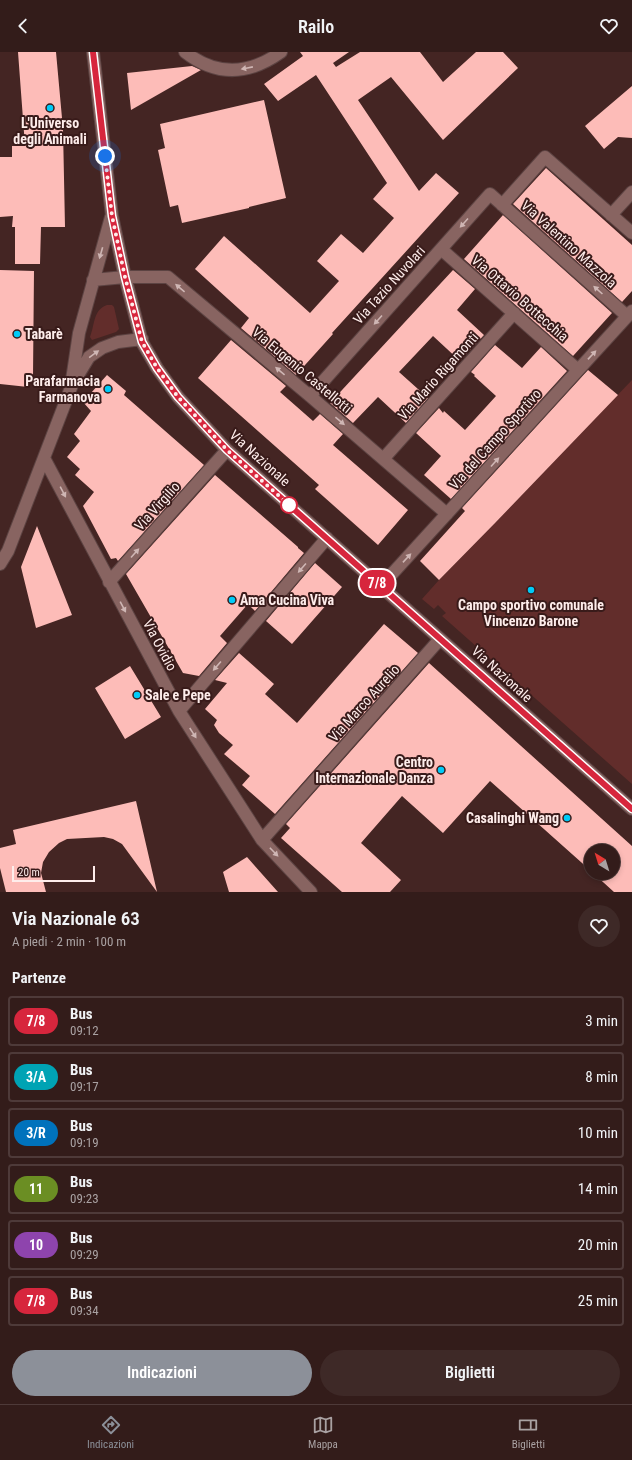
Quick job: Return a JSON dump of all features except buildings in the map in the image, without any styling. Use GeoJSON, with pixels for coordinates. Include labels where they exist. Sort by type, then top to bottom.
{"type":"FeatureCollection","features":[{"type":"Feature","properties":{"kind":"street","name":"Via Nazionale"},"geometry":{"type":"LineString","coordinates":[[93,52],[112,216],[125,277],[142,342],[157,368],[178,397],[227,450],[632,809]]}},
{"type":"Feature","properties":{"kind":"street"},"geometry":{"type":"LineString","coordinates":[[185,52],[193,58],[212,67],[231,71],[251,68],[272,59],[281,52]]}},
{"type":"Feature","properties":{"kind":"street"},"geometry":{"type":"LineString","coordinates":[[502,205],[545,157],[632,233]]}},
{"type":"Feature","properties":{"kind":"street"},"geometry":{"type":"LineString","coordinates":[[611,215],[632,192]]}},
{"type":"Feature","properties":{"kind":"street","name":"Via Valentino Mazzola"},"geometry":{"type":"LineString","coordinates":[[490,194],[630,314]]}},
{"type":"Feature","properties":{"kind":"street","name":"Via Tazio Nuvolari"},"geometry":{"type":"LineString","coordinates":[[310,396],[490,194]]}},
{"type":"Feature","properties":{"kind":"street"},"geometry":{"type":"LineString","coordinates":[[72,385],[79,333],[112,216]]}},
{"type":"Feature","properties":{"kind":"street","name":"Via Ottavio Bottecchia"},"geometry":{"type":"LineString","coordinates":[[441,249],[578,370]]}},
{"type":"Feature","properties":{"kind":"street","name":"Via Eugenio Castellotti"},"geometry":{"type":"LineString","coordinates":[[93,280],[125,277],[168,278],[384,458],[447,514]]}},
{"type":"Feature","properties":{"kind":"street","name":"Via Mario Rigamonti"},"geometry":{"type":"LineString","coordinates":[[384,458],[514,313]]}},
{"type":"Feature","properties":{"kind":"street","name":"Via del Campo Sportivo"},"geometry":{"type":"LineString","coordinates":[[381,586],[630,314]]}},
{"type":"Feature","properties":{"kind":"street"},"geometry":{"type":"LineString","coordinates":[[0,564],[8,551],[72,385],[89,357],[102,348],[118,342],[142,339]]}},
{"type":"Feature","properties":{"kind":"street","name":"Via Virgilio"},"geometry":{"type":"LineString","coordinates":[[109,582],[227,450]]}},
{"type":"Feature","properties":{"kind":"street","name":"Via Ovidio"},"geometry":{"type":"LineString","coordinates":[[44,458],[178,710],[262,840],[311,892]]}},
{"type":"Feature","properties":{"kind":"street"},"geometry":{"type":"LineString","coordinates":[[178,710],[327,538]]}},
{"type":"Feature","properties":{"kind":"street","name":"Via Marco Aurelio"},"geometry":{"type":"LineString","coordinates":[[262,840],[440,639]]}},
{"type":"Feature","properties":{"kind":"shaded area"},"geometry":{"type":"Polygon","coordinates":[[[107,305],[112,305],[114,307],[119,329],[116,332],[92,340],[90,337],[95,318],[99,310],[107,305]]]}},
{"type":"Feature","properties":{"kind":"shaded area","name":"Campo sportivo comunale Vincenzo Barone"},"geometry":{"type":"Polygon","coordinates":[[[632,380],[632,784],[442,616],[446,613],[438,605],[434,609],[422,599],[632,380]]]}},
{"type":"Feature","properties":{"kind":"bus line","name":"7/8"},"geometry":{"type":"LineString","coordinates":[[93,52],[112,216],[125,277],[142,342],[157,368],[178,397],[227,450],[632,809]]}},
{"type":"Feature","properties":{"kind":"place","name":"L'Universo degli Animali"},"geometry":{"type":"Point","coordinates":[50,108]}},
{"type":"Feature","properties":{"kind":"place","name":"Tabarè"},"geometry":{"type":"Point","coordinates":[17,334]}},
{"type":"Feature","properties":{"kind":"place","name":"Parafarmacia Farmanova"},"geometry":{"type":"Point","coordinates":[108,389]}},
{"type":"Feature","properties":{"kind":"place","name":"Campo sportivo comunale Vincenzo Barone"},"geometry":{"type":"Point","coordinates":[531,590]}},
{"type":"Feature","properties":{"kind":"place","name":"Ama Cucina Viva"},"geometry":{"type":"Point","coordinates":[232,600]}},
{"type":"Feature","properties":{"kind":"place","name":"Sale e Pepe"},"geometry":{"type":"Point","coordinates":[137,695]}},
{"type":"Feature","properties":{"kind":"place","name":"Centro Internazionale Danza"},"geometry":{"type":"Point","coordinates":[441,770]}},
{"type":"Feature","properties":{"kind":"place","name":"Casalinghi Wang"},"geometry":{"type":"Point","coordinates":[567,818]}},
{"type":"Feature","properties":{"kind":"route"},"geometry":{"type":"LineString","coordinates":[[105,156],[112,216],[125,277],[142,342],[157,368],[178,397],[227,450],[294,509],[289,505]]}}]}
